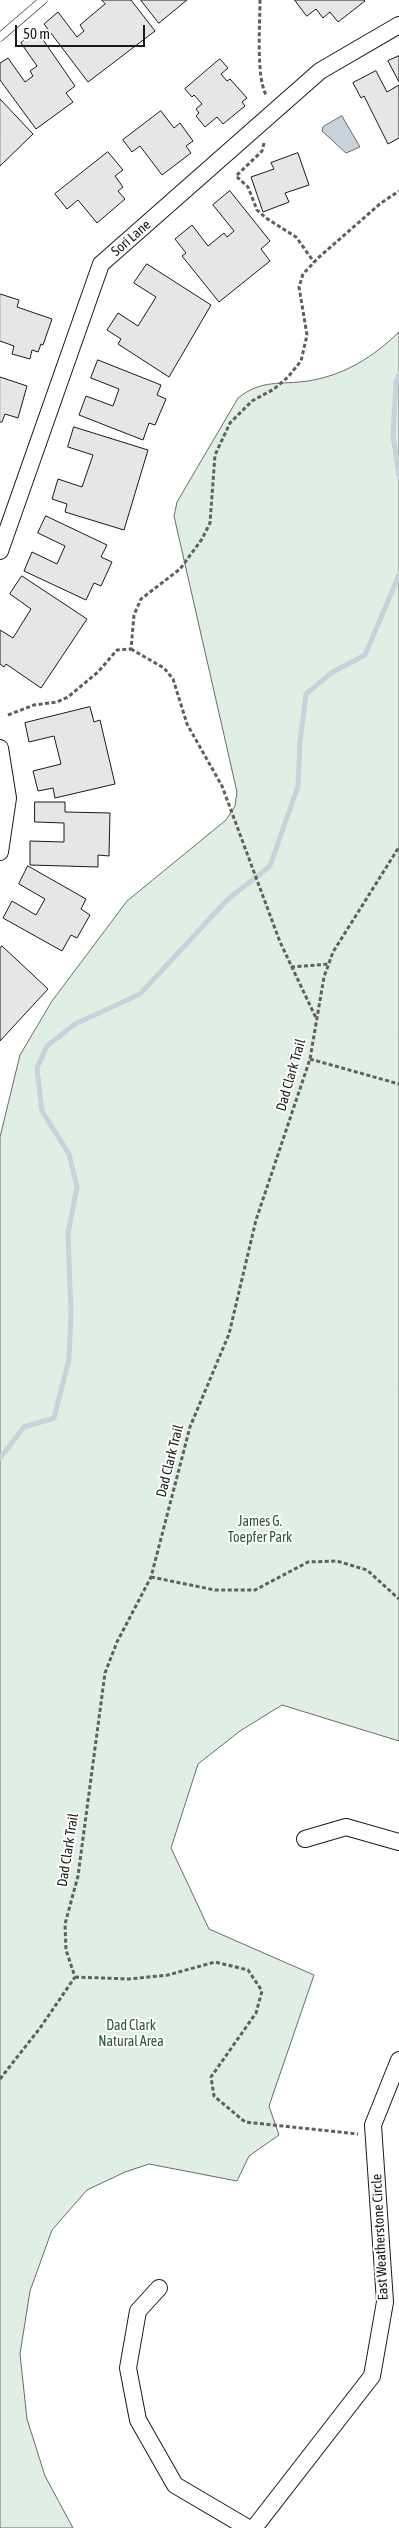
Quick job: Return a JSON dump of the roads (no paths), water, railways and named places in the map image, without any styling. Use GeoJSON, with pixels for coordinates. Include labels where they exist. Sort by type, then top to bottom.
{"type":"FeatureCollection","features":[{"type":"Feature","properties":{"kind":"street","name":"Sori Lane"},"geometry":{"type":"LineString","coordinates":[[0,551],[101,264],[320,70],[399,24]]}},
{"type":"Feature","properties":{"kind":"street"},"geometry":{"type":"LineString","coordinates":[[0,748],[8,798],[0,852]]}},
{"type":"Feature","properties":{"kind":"street"},"geometry":{"type":"LineString","coordinates":[[305,1839],[346,1827],[399,1842]]}},
{"type":"Feature","properties":{"kind":"street","name":"East Weatherstone Circle"},"geometry":{"type":"LineString","coordinates":[[254,2528],[372,2376],[385,2302],[373,2125],[399,2060]]}},
{"type":"Feature","properties":{"kind":"street"},"geometry":{"type":"LineString","coordinates":[[159,2288],[138,2310],[128,2368],[138,2420],[175,2485],[248,2528]]}},
{"type":"Feature","properties":{"kind":"lane"},"geometry":{"type":"LineString","coordinates":[[0,37],[43,0]]}},
{"type":"Feature","properties":{"kind":"waterway"},"geometry":{"type":"LineString","coordinates":[[399,375],[396,382],[393,436],[399,476]]}},
{"type":"Feature","properties":{"kind":"waterway"},"geometry":{"type":"LineString","coordinates":[[0,1458],[24,1427],[54,1418],[69,1359],[71,1311],[68,1234],[77,1187],[69,1154],[42,1111],[37,1068],[47,1046],[75,1024],[140,994],[227,900],[270,866],[298,786],[300,741],[306,694],[331,673],[365,655],[399,575]]}},
{"type":"Feature","properties":{"kind":"park label","name":"James G. Toepfer Park"},"geometry":{"type":"Point","coordinates":[260,1530]}},
{"type":"Feature","properties":{"kind":"park label","name":"Dad Clark Natural Area"},"geometry":{"type":"Point","coordinates":[131,2034]}}]}
